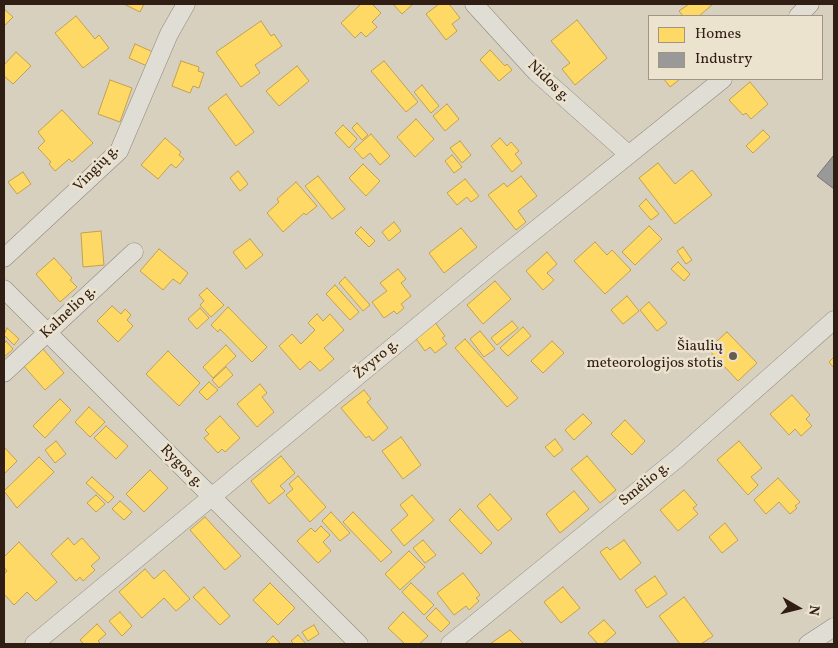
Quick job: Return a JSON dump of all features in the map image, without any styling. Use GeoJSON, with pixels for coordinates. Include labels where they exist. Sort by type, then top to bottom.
{"type":"FeatureCollection","features":[{"type":"Feature","properties":{"kind":"street","name":"Vingių g."},"geometry":{"type":"LineString","coordinates":[[4,258],[119,151],[169,34],[186,4]]}},
{"type":"Feature","properties":{"kind":"street","name":"Nidos g."},"geometry":{"type":"LineString","coordinates":[[474,4],[536,72],[628,154]]}},
{"type":"Feature","properties":{"kind":"street"},"geometry":{"type":"LineString","coordinates":[[799,15],[810,4]]}},
{"type":"Feature","properties":{"kind":"street","name":"Žvyro g."},"geometry":{"type":"LineString","coordinates":[[34,644],[628,154],[722,80]]}},
{"type":"Feature","properties":{"kind":"street","name":"Kalnelio g."},"geometry":{"type":"LineString","coordinates":[[4,374],[134,252]]}},
{"type":"Feature","properties":{"kind":"street","name":"Rygos g."},"geometry":{"type":"LineString","coordinates":[[4,289],[358,644]]}},
{"type":"Feature","properties":{"kind":"street","name":"Smėlio g."},"geometry":{"type":"LineString","coordinates":[[450,644],[678,458],[834,320]]}},
{"type":"Feature","properties":{"kind":"street"},"geometry":{"type":"LineString","coordinates":[[808,644],[834,627]]}},
{"type":"Feature","properties":{"kind":"building: Homes"},"geometry":{"type":"Polygon","coordinates":[[[124,4],[144,4],[140,12],[124,4]]]}},
{"type":"Feature","properties":{"kind":"building: Homes"},"geometry":{"type":"Polygon","coordinates":[[[361,4],[372,4],[381,13],[372,22],[377,27],[366,37],[361,32],[355,38],[341,23],[361,4]]]}},
{"type":"Feature","properties":{"kind":"building: Homes"},"geometry":{"type":"Polygon","coordinates":[[[393,4],[413,4],[402,14],[393,4]]]}},
{"type":"Feature","properties":{"kind":"building: Homes"},"geometry":{"type":"Polygon","coordinates":[[[439,4],[449,4],[460,18],[452,24],[457,31],[446,40],[426,14],[439,4]]]}},
{"type":"Feature","properties":{"kind":"building: Homes"},"geometry":{"type":"Polygon","coordinates":[[[689,4],[713,4],[700,15],[682,15],[679,11],[689,4]]]}},
{"type":"Feature","properties":{"kind":"building: Homes"},"geometry":{"type":"Polygon","coordinates":[[[4,9],[13,17],[5,25],[4,24],[4,9]]]}},
{"type":"Feature","properties":{"kind":"building: Homes"},"geometry":{"type":"Polygon","coordinates":[[[76,16],[95,39],[99,35],[109,48],[83,68],[55,33],[76,16]]]}},
{"type":"Feature","properties":{"kind":"building: Homes"},"geometry":{"type":"Polygon","coordinates":[[[577,20],[607,58],[575,85],[562,69],[570,63],[551,41],[577,20]]]}},
{"type":"Feature","properties":{"kind":"building: Homes"},"geometry":{"type":"Polygon","coordinates":[[[261,21],[271,36],[274,34],[282,46],[255,65],[260,73],[241,87],[216,52],[261,21]]]}},
{"type":"Feature","properties":{"kind":"building: Homes"},"geometry":{"type":"Polygon","coordinates":[[[135,44],[153,52],[147,66],[129,58],[135,44]]]}},
{"type":"Feature","properties":{"kind":"building: Homes"},"geometry":{"type":"Polygon","coordinates":[[[490,50],[505,66],[507,64],[512,70],[499,81],[480,60],[490,50]]]}},
{"type":"Feature","properties":{"kind":"building: Homes"},"geometry":{"type":"Polygon","coordinates":[[[16,52],[31,66],[13,84],[4,76],[4,65],[16,52]]]}},
{"type":"Feature","properties":{"kind":"building: Homes"},"geometry":{"type":"Polygon","coordinates":[[[181,61],[199,67],[198,71],[204,73],[199,88],[193,86],[190,93],[172,86],[181,61]]]}},
{"type":"Feature","properties":{"kind":"building: Homes"},"geometry":{"type":"Polygon","coordinates":[[[384,61],[418,102],[406,112],[371,71],[384,61]]]}},
{"type":"Feature","properties":{"kind":"building: Homes"},"geometry":{"type":"Polygon","coordinates":[[[297,66],[309,81],[279,106],[266,91],[297,66]]]}},
{"type":"Feature","properties":{"kind":"building: Homes"},"geometry":{"type":"Polygon","coordinates":[[[110,80],[132,88],[120,122],[98,114],[110,80]]]}},
{"type":"Feature","properties":{"kind":"building: Homes"},"geometry":{"type":"Polygon","coordinates":[[[665,80],[679,80],[670,87],[665,80]]]}},
{"type":"Feature","properties":{"kind":"building: Homes"},"geometry":{"type":"Polygon","coordinates":[[[750,82],[768,104],[751,119],[746,113],[743,115],[729,100],[750,82]]]}},
{"type":"Feature","properties":{"kind":"building: Homes"},"geometry":{"type":"Polygon","coordinates":[[[422,85],[439,106],[431,113],[414,92],[422,85]]]}},
{"type":"Feature","properties":{"kind":"building: Homes"},"geometry":{"type":"Polygon","coordinates":[[[226,94],[254,132],[236,146],[208,108],[226,94]]]}},
{"type":"Feature","properties":{"kind":"building: Homes"},"geometry":{"type":"Polygon","coordinates":[[[447,104],[459,119],[445,131],[433,116],[447,104]]]}},
{"type":"Feature","properties":{"kind":"building: Homes"},"geometry":{"type":"Polygon","coordinates":[[[62,110],[93,143],[72,162],[69,159],[55,171],[49,164],[51,162],[38,148],[45,141],[38,132],[62,110]]]}},
{"type":"Feature","properties":{"kind":"building: Homes"},"geometry":{"type":"Polygon","coordinates":[[[416,119],[434,139],[415,157],[397,137],[416,119]]]}},
{"type":"Feature","properties":{"kind":"building: Homes"},"geometry":{"type":"Polygon","coordinates":[[[357,123],[368,135],[362,140],[352,128],[357,123]]]}},
{"type":"Feature","properties":{"kind":"building: Homes"},"geometry":{"type":"Polygon","coordinates":[[[343,125],[357,139],[349,148],[335,133],[343,125]]]}},
{"type":"Feature","properties":{"kind":"building: Homes"},"geometry":{"type":"Polygon","coordinates":[[[763,130],[770,137],[753,153],[746,146],[763,130]]]}},
{"type":"Feature","properties":{"kind":"building: Homes"},"geometry":{"type":"Polygon","coordinates":[[[371,134],[390,156],[380,165],[370,153],[363,159],[354,149],[371,134]]]}},
{"type":"Feature","properties":{"kind":"building: Homes"},"geometry":{"type":"Polygon","coordinates":[[[165,138],[181,152],[179,155],[184,159],[176,168],[171,164],[158,179],[141,165],[165,138]]]}},
{"type":"Feature","properties":{"kind":"building: Homes"},"geometry":{"type":"Polygon","coordinates":[[[500,138],[507,146],[511,142],[519,151],[515,154],[522,163],[512,172],[491,146],[500,138]]]}},
{"type":"Feature","properties":{"kind":"building: Homes"},"geometry":{"type":"Polygon","coordinates":[[[460,141],[471,155],[462,163],[450,148],[460,141]]]}},
{"type":"Feature","properties":{"kind":"building: Homes"},"geometry":{"type":"Polygon","coordinates":[[[452,155],[462,167],[454,173],[445,161],[452,155]]]}},
{"type":"Feature","properties":{"kind":"building: Homes"},"geometry":{"type":"Polygon","coordinates":[[[658,163],[675,184],[692,170],[712,195],[675,224],[639,178],[658,163]]]}},
{"type":"Feature","properties":{"kind":"building: Homes"},"geometry":{"type":"Polygon","coordinates":[[[363,164],[380,181],[366,196],[349,178],[363,164]]]}},
{"type":"Feature","properties":{"kind":"building: Homes"},"geometry":{"type":"Polygon","coordinates":[[[238,171],[248,184],[240,191],[230,178],[238,171]]]}},
{"type":"Feature","properties":{"kind":"building: Homes"},"geometry":{"type":"Polygon","coordinates":[[[23,172],[31,184],[17,194],[8,182],[23,172]]]}},
{"type":"Feature","properties":{"kind":"building: Homes"},"geometry":{"type":"Polygon","coordinates":[[[318,176],[345,209],[332,219],[305,186],[318,176]]]}},
{"type":"Feature","properties":{"kind":"building: Homes"},"geometry":{"type":"Polygon","coordinates":[[[521,176],[537,196],[518,211],[526,222],[516,230],[488,195],[504,183],[507,187],[521,176]]]}},
{"type":"Feature","properties":{"kind":"building: Homes"},"geometry":{"type":"Polygon","coordinates":[[[465,179],[479,196],[471,202],[467,197],[457,205],[447,193],[465,179]]]}},
{"type":"Feature","properties":{"kind":"building: Homes"},"geometry":{"type":"Polygon","coordinates":[[[296,182],[317,206],[306,215],[304,213],[283,232],[267,213],[279,202],[277,199],[296,182]]]}},
{"type":"Feature","properties":{"kind":"building: Homes"},"geometry":{"type":"Polygon","coordinates":[[[646,199],[659,214],[651,220],[639,206],[646,199]]]}},
{"type":"Feature","properties":{"kind":"building: Homes"},"geometry":{"type":"Polygon","coordinates":[[[394,222],[401,231],[389,241],[382,232],[394,222]]]}},
{"type":"Feature","properties":{"kind":"building: Homes"},"geometry":{"type":"Polygon","coordinates":[[[649,226],[662,239],[635,265],[622,252],[649,226]]]}},
{"type":"Feature","properties":{"kind":"building: Homes"},"geometry":{"type":"Polygon","coordinates":[[[361,227],[375,241],[369,247],[355,233],[361,227]]]}},
{"type":"Feature","properties":{"kind":"building: Homes"},"geometry":{"type":"Polygon","coordinates":[[[461,228],[477,247],[444,273],[429,253],[461,228]]]}},
{"type":"Feature","properties":{"kind":"building: Homes"},"geometry":{"type":"Polygon","coordinates":[[[101,231],[104,265],[83,267],[81,233],[101,231]]]}},
{"type":"Feature","properties":{"kind":"building: Homes"},"geometry":{"type":"Polygon","coordinates":[[[250,239],[263,255],[246,269],[233,252],[250,239]]]}},
{"type":"Feature","properties":{"kind":"building: Homes"},"geometry":{"type":"Polygon","coordinates":[[[595,242],[607,255],[612,250],[631,270],[605,294],[574,261],[595,242]]]}},
{"type":"Feature","properties":{"kind":"building: Homes"},"geometry":{"type":"Polygon","coordinates":[[[683,247],[692,260],[686,264],[677,251],[683,247]]]}},
{"type":"Feature","properties":{"kind":"building: Homes"},"geometry":{"type":"Polygon","coordinates":[[[159,249],[188,273],[180,284],[173,279],[163,290],[140,271],[159,249]]]}},
{"type":"Feature","properties":{"kind":"building: Homes"},"geometry":{"type":"Polygon","coordinates":[[[547,252],[557,264],[547,273],[554,280],[543,290],[526,271],[547,252]]]}},
{"type":"Feature","properties":{"kind":"building: Homes"},"geometry":{"type":"Polygon","coordinates":[[[54,258],[72,278],[70,280],[77,287],[60,302],[36,274],[54,258]]]}},
{"type":"Feature","properties":{"kind":"building: Homes"},"geometry":{"type":"Polygon","coordinates":[[[678,262],[690,274],[684,281],[671,269],[678,262]]]}},
{"type":"Feature","properties":{"kind":"building: Homes"},"geometry":{"type":"Polygon","coordinates":[[[398,269],[406,279],[401,283],[411,296],[401,304],[404,308],[397,314],[394,311],[384,318],[372,302],[387,291],[380,283],[398,269]]]}},
{"type":"Feature","properties":{"kind":"building: Homes"},"geometry":{"type":"Polygon","coordinates":[[[345,277],[370,305],[363,311],[339,283],[345,277]]]}},
{"type":"Feature","properties":{"kind":"building: Homes"},"geometry":{"type":"Polygon","coordinates":[[[495,281],[511,299],[483,324],[467,305],[495,281]]]}},
{"type":"Feature","properties":{"kind":"building: Homes"},"geometry":{"type":"Polygon","coordinates":[[[335,285],[359,312],[350,320],[326,294],[335,285]]]}},
{"type":"Feature","properties":{"kind":"building: Homes"},"geometry":{"type":"Polygon","coordinates":[[[207,288],[224,305],[211,317],[200,305],[204,301],[199,295],[207,288]]]}},
{"type":"Feature","properties":{"kind":"building: Homes"},"geometry":{"type":"Polygon","coordinates":[[[627,296],[639,311],[623,324],[611,310],[627,296]]]}},
{"type":"Feature","properties":{"kind":"building: Homes"},"geometry":{"type":"Polygon","coordinates":[[[649,302],[667,323],[657,331],[640,310],[649,302]]]}},
{"type":"Feature","properties":{"kind":"building: Homes"},"geometry":{"type":"Polygon","coordinates":[[[112,306],[121,314],[125,309],[131,315],[127,320],[133,326],[118,342],[97,321],[112,306]]]}},
{"type":"Feature","properties":{"kind":"building: Homes"},"geometry":{"type":"Polygon","coordinates":[[[228,307],[267,347],[252,362],[220,329],[218,332],[211,325],[228,307]]]}},
{"type":"Feature","properties":{"kind":"building: Homes"},"geometry":{"type":"Polygon","coordinates":[[[200,308],[209,318],[197,329],[188,319],[200,308]]]}},
{"type":"Feature","properties":{"kind":"building: Homes"},"geometry":{"type":"Polygon","coordinates":[[[317,314],[323,321],[330,314],[344,330],[324,348],[334,359],[320,371],[310,361],[300,370],[279,346],[292,334],[301,344],[315,330],[308,323],[317,314]]]}},
{"type":"Feature","properties":{"kind":"building: Homes"},"geometry":{"type":"Polygon","coordinates":[[[434,321],[445,336],[442,338],[447,344],[435,353],[430,347],[425,351],[414,336],[434,321]]]}},
{"type":"Feature","properties":{"kind":"building: Homes"},"geometry":{"type":"Polygon","coordinates":[[[512,321],[518,328],[497,345],[491,338],[512,321]]]}},
{"type":"Feature","properties":{"kind":"building: Homes"},"geometry":{"type":"Polygon","coordinates":[[[523,327],[531,336],[508,356],[500,348],[523,327]]]}},
{"type":"Feature","properties":{"kind":"building: Homes"},"geometry":{"type":"Polygon","coordinates":[[[7,328],[19,339],[14,345],[4,335],[7,328]]]}},
{"type":"Feature","properties":{"kind":"building: Homes"},"geometry":{"type":"Polygon","coordinates":[[[480,331],[495,349],[484,357],[470,339],[480,331]]]}},
{"type":"Feature","properties":{"kind":"building: Homes","name":"Šiaulių meteorologijos stotis"},"geometry":{"type":"Polygon","coordinates":[[[727,332],[757,363],[738,381],[708,349],[727,332]]]}},
{"type":"Feature","properties":{"kind":"building: Homes"},"geometry":{"type":"Polygon","coordinates":[[[465,339],[518,398],[507,407],[455,348],[465,339]]]}},
{"type":"Feature","properties":{"kind":"building: Homes"},"geometry":{"type":"Polygon","coordinates":[[[6,341],[13,349],[4,357],[4,344],[6,341]]]}},
{"type":"Feature","properties":{"kind":"building: Homes"},"geometry":{"type":"Polygon","coordinates":[[[552,341],[564,353],[543,373],[531,361],[552,341]]]}},
{"type":"Feature","properties":{"kind":"building: Homes"},"geometry":{"type":"Polygon","coordinates":[[[226,345],[236,356],[213,378],[203,367],[226,345]]]}},
{"type":"Feature","properties":{"kind":"building: Homes"},"geometry":{"type":"Polygon","coordinates":[[[42,348],[64,373],[45,390],[23,365],[42,348]]]}},
{"type":"Feature","properties":{"kind":"building: Homes"},"geometry":{"type":"Polygon","coordinates":[[[168,351],[200,383],[179,406],[146,374],[168,351]]]}},
{"type":"Feature","properties":{"kind":"building: Homes"},"geometry":{"type":"Polygon","coordinates":[[[834,357],[834,368],[829,362],[834,357]]]}},
{"type":"Feature","properties":{"kind":"building: Homes"},"geometry":{"type":"Polygon","coordinates":[[[226,367],[233,375],[219,388],[212,380],[226,367]]]}},
{"type":"Feature","properties":{"kind":"building: Homes"},"geometry":{"type":"Polygon","coordinates":[[[209,382],[218,390],[207,400],[199,392],[209,382]]]}},
{"type":"Feature","properties":{"kind":"building: Homes"},"geometry":{"type":"Polygon","coordinates":[[[260,384],[267,393],[262,397],[274,412],[257,427],[237,404],[260,384]]]}},
{"type":"Feature","properties":{"kind":"building: Homes"},"geometry":{"type":"Polygon","coordinates":[[[364,390],[371,399],[367,402],[388,428],[373,441],[369,436],[366,438],[341,408],[364,390]]]}},
{"type":"Feature","properties":{"kind":"building: Homes"},"geometry":{"type":"Polygon","coordinates":[[[792,395],[810,415],[806,419],[812,426],[801,436],[795,429],[789,435],[770,414],[792,395]]]}},
{"type":"Feature","properties":{"kind":"building: Homes"},"geometry":{"type":"Polygon","coordinates":[[[60,399],[71,410],[45,438],[33,426],[60,399]]]}},
{"type":"Feature","properties":{"kind":"building: Homes"},"geometry":{"type":"Polygon","coordinates":[[[89,407],[105,422],[90,437],[75,422],[89,407]]]}},
{"type":"Feature","properties":{"kind":"building: Homes"},"geometry":{"type":"Polygon","coordinates":[[[583,414],[592,423],[574,440],[565,430],[583,414]]]}},
{"type":"Feature","properties":{"kind":"building: Homes"},"geometry":{"type":"Polygon","coordinates":[[[220,416],[240,438],[225,452],[222,449],[218,453],[204,438],[209,434],[205,430],[220,416]]]}},
{"type":"Feature","properties":{"kind":"building: Homes"},"geometry":{"type":"Polygon","coordinates":[[[625,420],[645,441],[632,455],[611,434],[625,420]]]}},
{"type":"Feature","properties":{"kind":"building: Homes"},"geometry":{"type":"Polygon","coordinates":[[[106,426],[128,446],[116,459],[94,438],[106,426]]]}},
{"type":"Feature","properties":{"kind":"building: Homes"},"geometry":{"type":"Polygon","coordinates":[[[401,437],[421,465],[403,479],[382,451],[401,437]]]}},
{"type":"Feature","properties":{"kind":"building: Homes"},"geometry":{"type":"Polygon","coordinates":[[[555,439],[563,450],[554,457],[545,447],[555,439]]]}},
{"type":"Feature","properties":{"kind":"building: Homes"},"geometry":{"type":"Polygon","coordinates":[[[56,441],[66,454],[55,463],[45,450],[56,441]]]}},
{"type":"Feature","properties":{"kind":"building: Homes"},"geometry":{"type":"Polygon","coordinates":[[[739,441],[762,468],[751,477],[758,485],[748,495],[717,460],[739,441]]]}},
{"type":"Feature","properties":{"kind":"building: Homes"},"geometry":{"type":"Polygon","coordinates":[[[4,447],[17,461],[4,474],[4,447]]]}},
{"type":"Feature","properties":{"kind":"building: Homes"},"geometry":{"type":"Polygon","coordinates":[[[281,456],[295,473],[280,486],[285,491],[269,504],[251,481],[281,456]]]}},
{"type":"Feature","properties":{"kind":"building: Homes"},"geometry":{"type":"Polygon","coordinates":[[[587,456],[616,490],[600,503],[571,469],[587,456]]]}},
{"type":"Feature","properties":{"kind":"building: Homes"},"geometry":{"type":"Polygon","coordinates":[[[39,457],[54,472],[17,508],[4,491],[39,457]]]}},
{"type":"Feature","properties":{"kind":"building: Homes"},"geometry":{"type":"Polygon","coordinates":[[[150,470],[168,488],[144,512],[126,494],[150,470]]]}},
{"type":"Feature","properties":{"kind":"building: Homes"},"geometry":{"type":"Polygon","coordinates":[[[298,476],[326,507],[310,522],[286,495],[293,489],[289,484],[298,476]]]}},
{"type":"Feature","properties":{"kind":"building: Homes"},"geometry":{"type":"Polygon","coordinates":[[[92,477],[114,497],[108,503],[86,483],[92,477]]]}},
{"type":"Feature","properties":{"kind":"building: Homes"},"geometry":{"type":"Polygon","coordinates":[[[778,478],[800,502],[795,506],[797,508],[790,514],[779,502],[766,514],[754,500],[778,478]]]}},
{"type":"Feature","properties":{"kind":"building: Homes"},"geometry":{"type":"Polygon","coordinates":[[[684,490],[697,505],[693,508],[698,514],[678,531],[660,510],[684,490]]]}},
{"type":"Feature","properties":{"kind":"building: Homes"},"geometry":{"type":"Polygon","coordinates":[[[574,491],[589,509],[560,533],[546,514],[574,491]]]}},
{"type":"Feature","properties":{"kind":"building: Homes"},"geometry":{"type":"Polygon","coordinates":[[[490,494],[512,519],[498,531],[477,506],[490,494]]]}},
{"type":"Feature","properties":{"kind":"building: Homes"},"geometry":{"type":"Polygon","coordinates":[[[96,495],[105,504],[96,512],[87,503],[96,495]]]}},
{"type":"Feature","properties":{"kind":"building: Homes"},"geometry":{"type":"Polygon","coordinates":[[[412,495],[434,520],[404,546],[391,530],[408,515],[400,505],[412,495]]]}},
{"type":"Feature","properties":{"kind":"building: Homes"},"geometry":{"type":"Polygon","coordinates":[[[120,501],[132,512],[124,520],[112,509],[120,501]]]}},
{"type":"Feature","properties":{"kind":"building: Homes"},"geometry":{"type":"Polygon","coordinates":[[[460,509],[492,543],[481,554],[449,520],[460,509]]]}},
{"type":"Feature","properties":{"kind":"building: Homes"},"geometry":{"type":"Polygon","coordinates":[[[331,512],[350,533],[340,541],[322,521],[331,512]]]}},
{"type":"Feature","properties":{"kind":"building: Homes"},"geometry":{"type":"Polygon","coordinates":[[[353,512],[392,552],[381,562],[343,522],[353,512]]]}},
{"type":"Feature","properties":{"kind":"building: Homes"},"geometry":{"type":"Polygon","coordinates":[[[205,517],[241,556],[225,570],[190,530],[205,517]]]}},
{"type":"Feature","properties":{"kind":"building: Homes"},"geometry":{"type":"Polygon","coordinates":[[[725,523],[738,540],[722,553],[709,537],[725,523]]]}},
{"type":"Feature","properties":{"kind":"building: Homes"},"geometry":{"type":"Polygon","coordinates":[[[321,526],[330,535],[323,542],[331,551],[318,563],[297,541],[311,528],[315,532],[321,526]]]}},
{"type":"Feature","properties":{"kind":"building: Homes"},"geometry":{"type":"Polygon","coordinates":[[[68,538],[74,545],[82,538],[100,558],[91,566],[95,570],[83,581],[80,577],[76,581],[51,554],[68,538]]]}},
{"type":"Feature","properties":{"kind":"building: Homes"},"geometry":{"type":"Polygon","coordinates":[[[423,540],[436,555],[425,563],[413,548],[423,540]]]}},
{"type":"Feature","properties":{"kind":"building: Homes"},"geometry":{"type":"Polygon","coordinates":[[[624,540],[641,563],[620,580],[600,552],[607,547],[610,550],[624,540]]]}},
{"type":"Feature","properties":{"kind":"building: Homes"},"geometry":{"type":"Polygon","coordinates":[[[19,542],[57,582],[36,601],[27,592],[14,605],[4,594],[4,574],[7,571],[4,567],[4,557],[19,542]]]}},
{"type":"Feature","properties":{"kind":"building: Homes"},"geometry":{"type":"Polygon","coordinates":[[[409,551],[425,567],[400,590],[385,574],[409,551]]]}},
{"type":"Feature","properties":{"kind":"building: Homes"},"geometry":{"type":"Polygon","coordinates":[[[145,569],[154,579],[164,570],[190,599],[176,611],[164,598],[142,618],[119,592],[145,569]]]}},
{"type":"Feature","properties":{"kind":"building: Homes"},"geometry":{"type":"Polygon","coordinates":[[[463,573],[480,595],[476,598],[479,601],[469,610],[466,606],[454,615],[437,593],[463,573]]]}},
{"type":"Feature","properties":{"kind":"building: Homes"},"geometry":{"type":"Polygon","coordinates":[[[655,576],[667,594],[647,608],[635,590],[655,576]]]}},
{"type":"Feature","properties":{"kind":"building: Homes"},"geometry":{"type":"Polygon","coordinates":[[[270,583],[295,608],[278,625],[253,600],[270,583]]]}},
{"type":"Feature","properties":{"kind":"building: Homes"},"geometry":{"type":"Polygon","coordinates":[[[411,583],[434,605],[424,615],[402,592],[411,583]]]}},
{"type":"Feature","properties":{"kind":"building: Homes"},"geometry":{"type":"Polygon","coordinates":[[[204,587],[230,616],[220,625],[193,597],[204,587]]]}},
{"type":"Feature","properties":{"kind":"building: Homes"},"geometry":{"type":"Polygon","coordinates":[[[563,587],[580,608],[561,623],[544,602],[563,587]]]}},
{"type":"Feature","properties":{"kind":"building: Homes"},"geometry":{"type":"Polygon","coordinates":[[[684,597],[713,636],[701,644],[680,644],[659,616],[684,597]]]}},
{"type":"Feature","properties":{"kind":"building: Homes"},"geometry":{"type":"Polygon","coordinates":[[[436,608],[450,623],[441,632],[426,618],[436,608]]]}},
{"type":"Feature","properties":{"kind":"building: Homes"},"geometry":{"type":"Polygon","coordinates":[[[120,612],[132,626],[122,636],[109,621],[120,612]]]}},
{"type":"Feature","properties":{"kind":"building: Homes"},"geometry":{"type":"Polygon","coordinates":[[[403,612],[428,636],[419,644],[405,644],[388,628],[403,612]]]}},
{"type":"Feature","properties":{"kind":"building: Homes"},"geometry":{"type":"Polygon","coordinates":[[[604,620],[616,633],[603,644],[598,644],[588,633],[604,620]]]}},
{"type":"Feature","properties":{"kind":"building: Homes"},"geometry":{"type":"Polygon","coordinates":[[[97,624],[106,634],[98,641],[101,644],[84,644],[80,640],[97,624]]]}},
{"type":"Feature","properties":{"kind":"building: Homes"},"geometry":{"type":"Polygon","coordinates":[[[314,625],[319,634],[308,641],[302,632],[314,625]]]}},
{"type":"Feature","properties":{"kind":"building: Homes"},"geometry":{"type":"Polygon","coordinates":[[[510,630],[524,644],[490,644],[510,630]]]}},
{"type":"Feature","properties":{"kind":"building: Homes"},"geometry":{"type":"Polygon","coordinates":[[[298,635],[306,644],[294,644],[291,641],[298,635]]]}},
{"type":"Feature","properties":{"kind":"building: Homes"},"geometry":{"type":"Polygon","coordinates":[[[273,636],[281,644],[265,644],[273,636]]]}},
{"type":"Feature","properties":{"kind":"building: Industry"},"geometry":{"type":"Polygon","coordinates":[[[834,155],[834,189],[817,176],[834,155]]]}},
{"type":"Feature","properties":{"kind":"place","name":"Šiaulių meteorologijos stotis"},"geometry":{"type":"Point","coordinates":[733,356]}}]}
